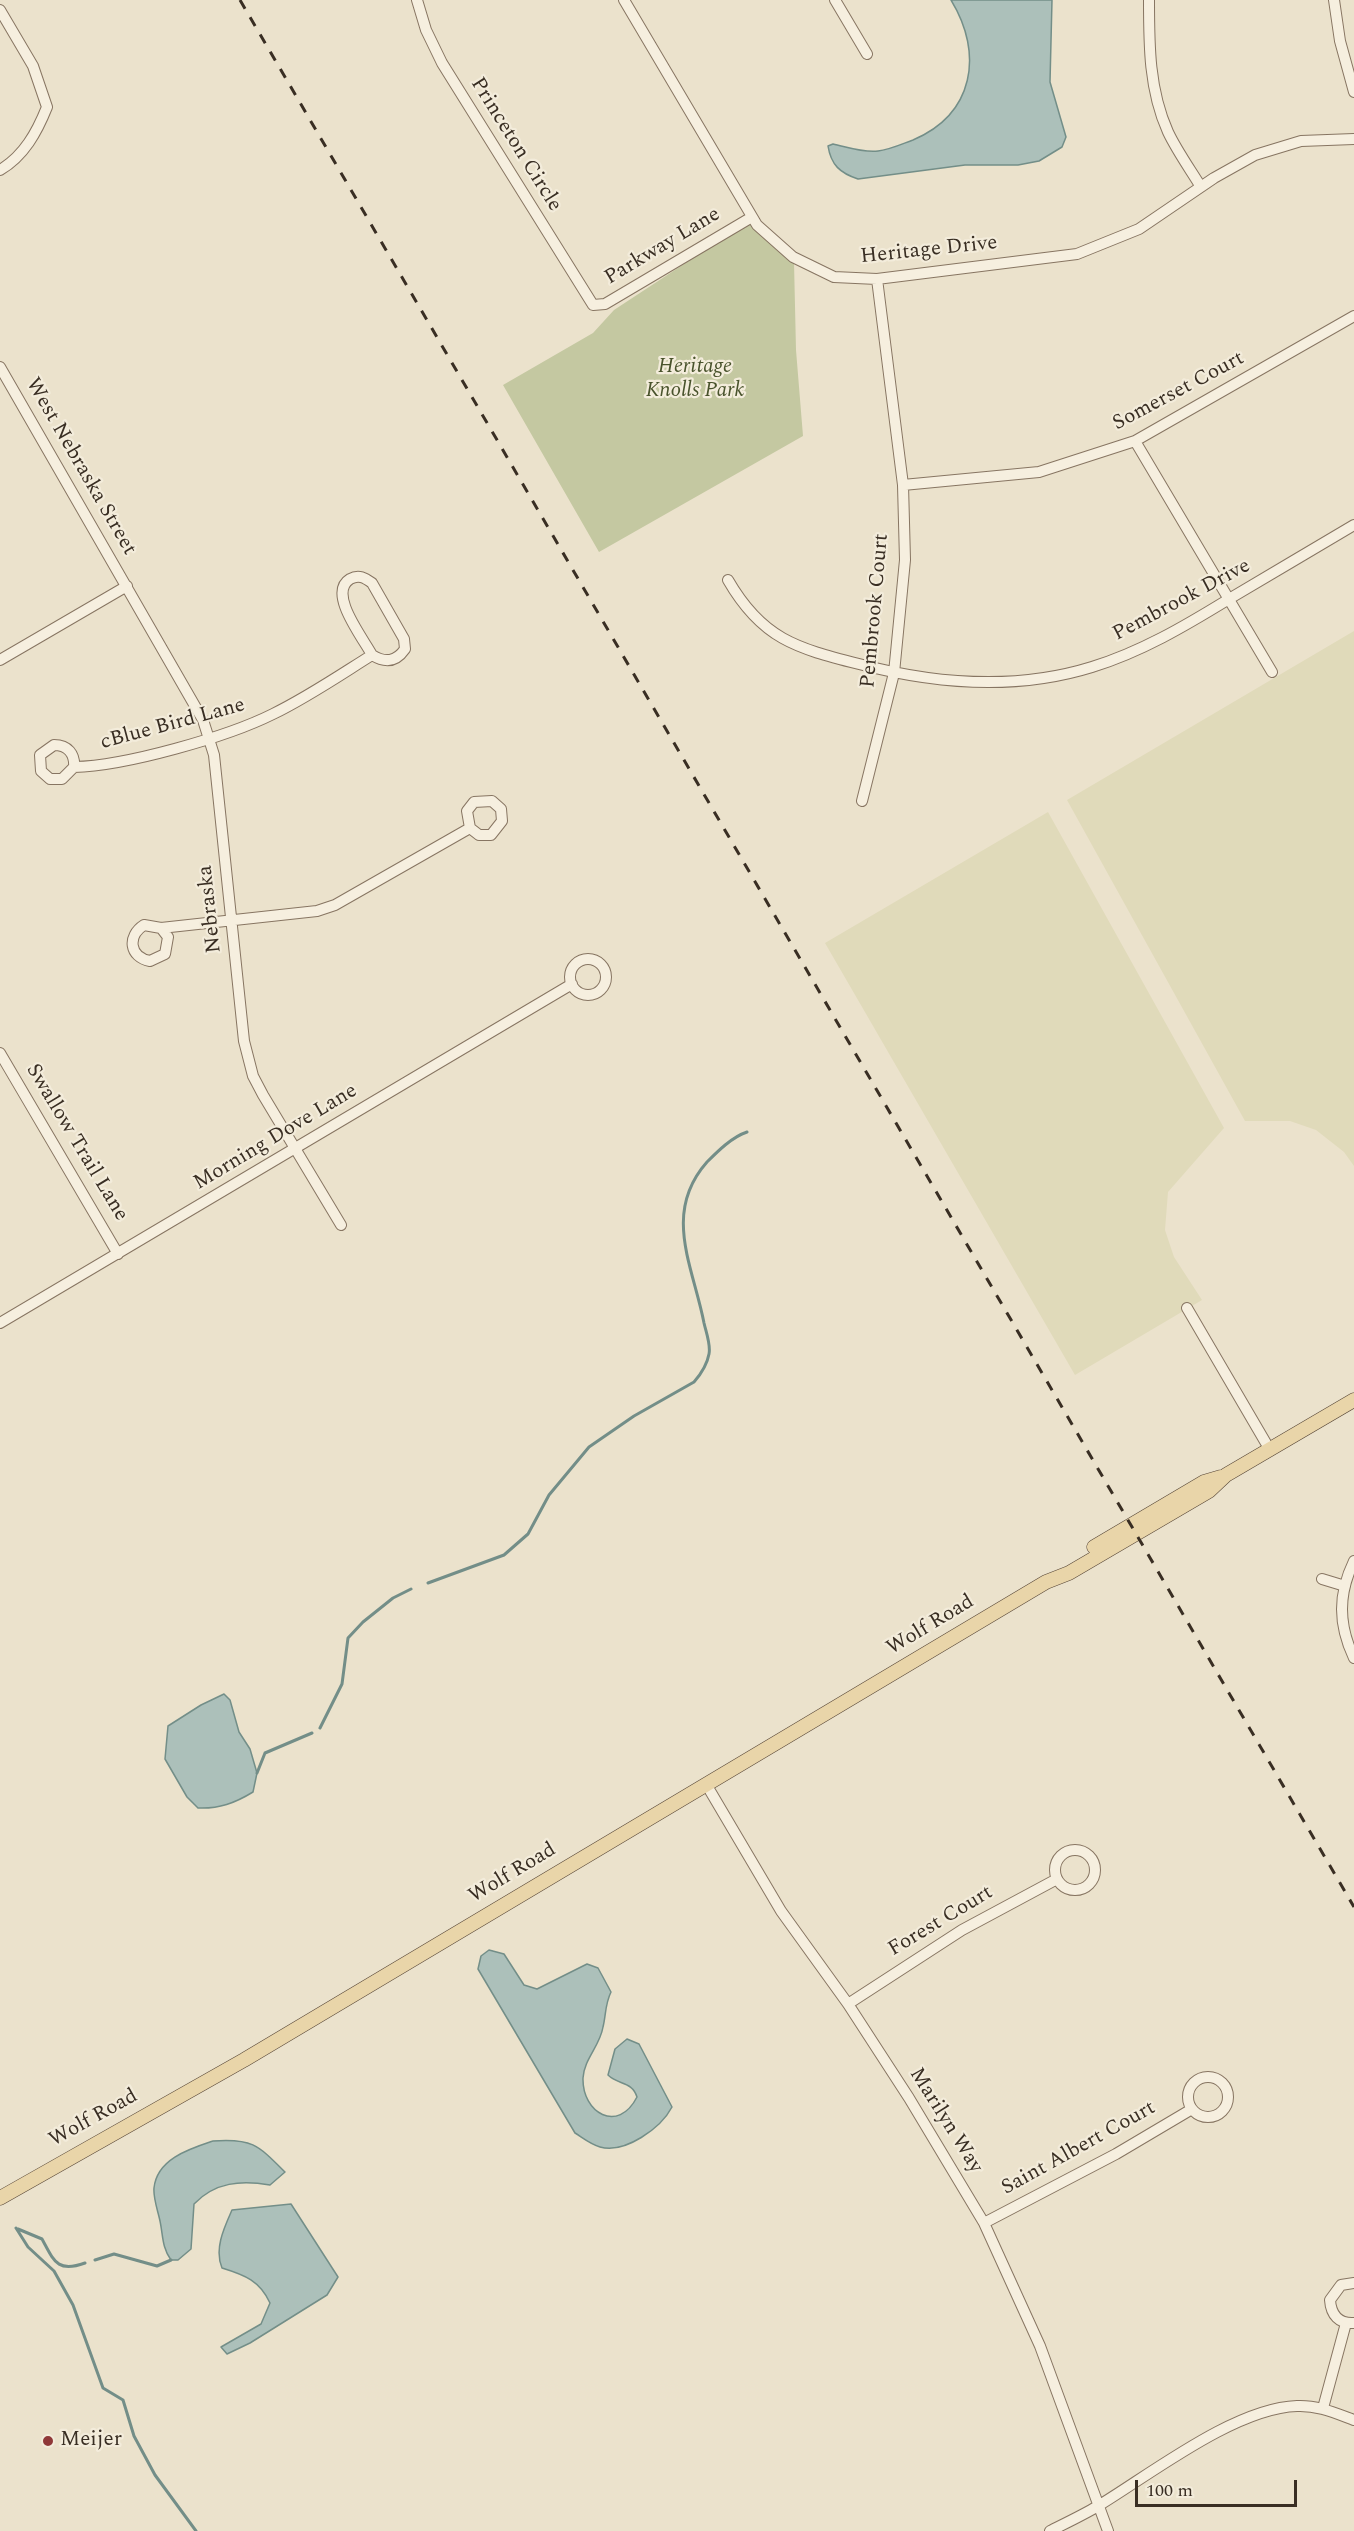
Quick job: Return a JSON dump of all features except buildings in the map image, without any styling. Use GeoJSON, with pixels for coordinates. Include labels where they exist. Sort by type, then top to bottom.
{"type":"FeatureCollection","features":[{"type":"Feature","properties":{"kind":"main road","name":"Wolf Road"},"geometry":{"type":"LineString","coordinates":[[0,2198],[244,2060],[1046,1582],[1065,1565],[1204,1482],[1226,1475],[1354,1400]]}},
{"type":"Feature","properties":{"kind":"street","name":"Princeton Circle"},"geometry":{"type":"LineString","coordinates":[[417,0],[426,30],[442,63],[593,305]]}},
{"type":"Feature","properties":{"kind":"street","name":"Heritage Drive"},"geometry":{"type":"LineString","coordinates":[[624,0],[757,225],[793,257],[834,277],[877,279],[1077,254],[1129,235],[1240,162],[1277,147],[1317,139],[1354,139]]}},
{"type":"Feature","properties":{"kind":"street"},"geometry":{"type":"LineString","coordinates":[[835,0],[867,54]]}},
{"type":"Feature","properties":{"kind":"street"},"geometry":{"type":"LineString","coordinates":[[1149,0],[1149,44],[1154,93],[1168,132],[1201,187]]}},
{"type":"Feature","properties":{"kind":"street"},"geometry":{"type":"LineString","coordinates":[[1334,0],[1340,41],[1354,92]]}},
{"type":"Feature","properties":{"kind":"street"},"geometry":{"type":"LineString","coordinates":[[0,10],[33,66],[47,107],[39,127],[24,150],[11,164],[0,170]]}},
{"type":"Feature","properties":{"kind":"street","name":"Parkway Lane"},"geometry":{"type":"LineString","coordinates":[[593,305],[604,304],[752,217]]}},
{"type":"Feature","properties":{"kind":"street","name":"Pembrook Court"},"geometry":{"type":"LineString","coordinates":[[862,801],[894,673],[904,560],[903,485],[877,279]]}},
{"type":"Feature","properties":{"kind":"street","name":"Somerset Court"},"geometry":{"type":"LineString","coordinates":[[903,485],[1040,472],[1135,441],[1354,316]]}},
{"type":"Feature","properties":{"kind":"street","name":"West Nebraska Street"},"geometry":{"type":"LineString","coordinates":[[0,367],[127,586]]}},
{"type":"Feature","properties":{"kind":"street"},"geometry":{"type":"LineString","coordinates":[[1135,441],[1272,672]]}},
{"type":"Feature","properties":{"kind":"street","name":"Pembrook Drive"},"geometry":{"type":"LineString","coordinates":[[728,580],[742,604],[766,628],[799,648],[894,673],[981,683],[1035,679],[1077,671],[1153,643],[1354,525]]}},
{"type":"Feature","properties":{"kind":"street"},"geometry":{"type":"LineString","coordinates":[[354,576],[363,577],[372,583],[404,639],[405,649],[400,657],[390,661],[381,660],[372,655],[342,602],[341,591],[345,582],[354,576]]}},
{"type":"Feature","properties":{"kind":"street"},"geometry":{"type":"LineString","coordinates":[[0,660],[127,586]]}},
{"type":"Feature","properties":{"kind":"street","name":"Nebraska"},"geometry":{"type":"LineString","coordinates":[[127,586],[202,720],[214,755],[246,1050],[263,1095],[341,1225]]}},
{"type":"Feature","properties":{"kind":"street","name":"cBlue Bird Lane"},"geometry":{"type":"LineString","coordinates":[[74,767],[94,767],[209,737],[277,713],[372,655]]}},
{"type":"Feature","properties":{"kind":"street"},"geometry":{"type":"LineString","coordinates":[[161,928],[299,914],[334,905],[470,828]]}},
{"type":"Feature","properties":{"kind":"street","name":"Morning Dove Lane"},"geometry":{"type":"LineString","coordinates":[[0,1323],[572,984]]}},
{"type":"Feature","properties":{"kind":"street","name":"Swallow Trail Lane"},"geometry":{"type":"LineString","coordinates":[[0,1053],[118,1254]]}},
{"type":"Feature","properties":{"kind":"street"},"geometry":{"type":"LineString","coordinates":[[1187,1308],[1270,1450]]}},
{"type":"Feature","properties":{"kind":"street"},"geometry":{"type":"LineString","coordinates":[[1354,1561],[1345,1586],[1341,1618],[1347,1644],[1354,1658]]}},
{"type":"Feature","properties":{"kind":"street"},"geometry":{"type":"LineString","coordinates":[[1322,1579],[1345,1586]]}},
{"type":"Feature","properties":{"kind":"street","name":"Marilyn Way"},"geometry":{"type":"LineString","coordinates":[[706,1784],[781,1911],[848,2004],[909,2098],[984,2223],[1040,2346],[1108,2531]]}},
{"type":"Feature","properties":{"kind":"street","name":"Forest Court"},"geometry":{"type":"LineString","coordinates":[[848,2004],[962,1930],[1058,1879]]}},
{"type":"Feature","properties":{"kind":"street","name":"Saint Albert Court"},"geometry":{"type":"LineString","coordinates":[[984,2223],[1116,2154],[1192,2109]]}},
{"type":"Feature","properties":{"kind":"street"},"geometry":{"type":"LineString","coordinates":[[1323,2408],[1350,2323],[1333,2313],[1330,2300],[1341,2285],[1354,2283]]}},
{"type":"Feature","properties":{"kind":"street"},"geometry":{"type":"LineString","coordinates":[[1050,2531],[1097,2506],[1186,2450],[1236,2423],[1275,2410],[1296,2406],[1323,2408],[1354,2420]]}},
{"type":"Feature","properties":{"kind":"shaded area"},"geometry":{"type":"Polygon","coordinates":[[[1354,631],[1354,1166],[1344,1152],[1316,1130],[1290,1121],[1245,1121],[1067,800],[1354,631]]]}},
{"type":"Feature","properties":{"kind":"shaded area"},"geometry":{"type":"Polygon","coordinates":[[[1048,812],[1224,1128],[1168,1192],[1165,1230],[1174,1257],[1202,1300],[1075,1375],[825,943],[1048,812]]]}},
{"type":"Feature","properties":{"kind":"green space","name":"Heritage Knolls Park"},"geometry":{"type":"Polygon","coordinates":[[[751,220],[794,262],[796,350],[803,436],[599,552],[503,385],[593,333],[614,310],[751,220]]]}},
{"type":"Feature","properties":{"kind":"water"},"geometry":{"type":"Polygon","coordinates":[[[951,0],[1052,0],[1050,82],[1066,137],[1062,147],[1039,161],[1018,165],[965,165],[858,179],[846,174],[834,163],[828,146],[833,144],[873,151],[896,147],[933,129],[949,115],[961,99],[970,61],[968,41],[951,0]]]}},
{"type":"Feature","properties":{"kind":"water"},"geometry":{"type":"Polygon","coordinates":[[[224,1694],[230,1700],[239,1732],[250,1749],[257,1773],[253,1792],[227,1805],[198,1808],[187,1797],[165,1759],[168,1726],[201,1705],[224,1694]]]}},
{"type":"Feature","properties":{"kind":"water"},"geometry":{"type":"Polygon","coordinates":[[[489,1950],[504,1954],[524,1985],[537,1989],[587,1964],[598,1968],[611,1992],[599,2040],[584,2071],[584,2090],[588,2101],[602,2114],[611,2116],[620,2115],[637,2097],[632,2088],[608,2075],[615,2049],[627,2039],[639,2044],[672,2107],[660,2123],[641,2138],[620,2147],[596,2146],[575,2133],[478,1969],[481,1956],[489,1950]]]}},
{"type":"Feature","properties":{"kind":"water"},"geometry":{"type":"Polygon","coordinates":[[[213,2141],[237,2141],[254,2145],[285,2172],[270,2185],[229,2184],[202,2197],[194,2204],[191,2249],[178,2260],[171,2260],[164,2246],[155,2200],[156,2178],[168,2162],[185,2152],[213,2141]]]}},
{"type":"Feature","properties":{"kind":"water"},"geometry":{"type":"Polygon","coordinates":[[[291,2204],[338,2277],[327,2295],[250,2343],[227,2354],[221,2347],[261,2324],[270,2303],[262,2289],[251,2280],[222,2268],[219,2253],[223,2231],[232,2210],[291,2204]]]}},
{"type":"Feature","properties":{"kind":"waterway"},"geometry":{"type":"LineString","coordinates":[[428,1583],[504,1555],[528,1534],[549,1495],[589,1447],[634,1416],[694,1382],[699,1376],[707,1362],[709,1347],[684,1240],[683,1220],[686,1201],[693,1181],[707,1162],[731,1141],[747,1132]]}},
{"type":"Feature","properties":{"kind":"waterway"},"geometry":{"type":"LineString","coordinates":[[320,1728],[342,1684],[348,1638],[363,1622],[393,1598],[411,1589]]}},
{"type":"Feature","properties":{"kind":"waterway"},"geometry":{"type":"LineString","coordinates":[[257,1773],[265,1753],[312,1733]]}},
{"type":"Feature","properties":{"kind":"waterway"},"geometry":{"type":"LineString","coordinates":[[16,2228],[28,2247],[54,2271],[73,2305],[103,2388],[123,2400],[134,2436],[155,2475],[196,2531]]}},
{"type":"Feature","properties":{"kind":"waterway"},"geometry":{"type":"LineString","coordinates":[[18,2229],[42,2239],[53,2259],[62,2266],[76,2266],[85,2263]]}},
{"type":"Feature","properties":{"kind":"waterway"},"geometry":{"type":"LineString","coordinates":[[95,2260],[114,2254],[157,2266],[171,2260]]}},
{"type":"Feature","properties":{"kind":"railway"},"geometry":{"type":"LineString","coordinates":[[240,0],[1354,1907]]}},
{"type":"Feature","properties":{"kind":"place","name":"Meijer"},"geometry":{"type":"Point","coordinates":[48,2441]}}]}
